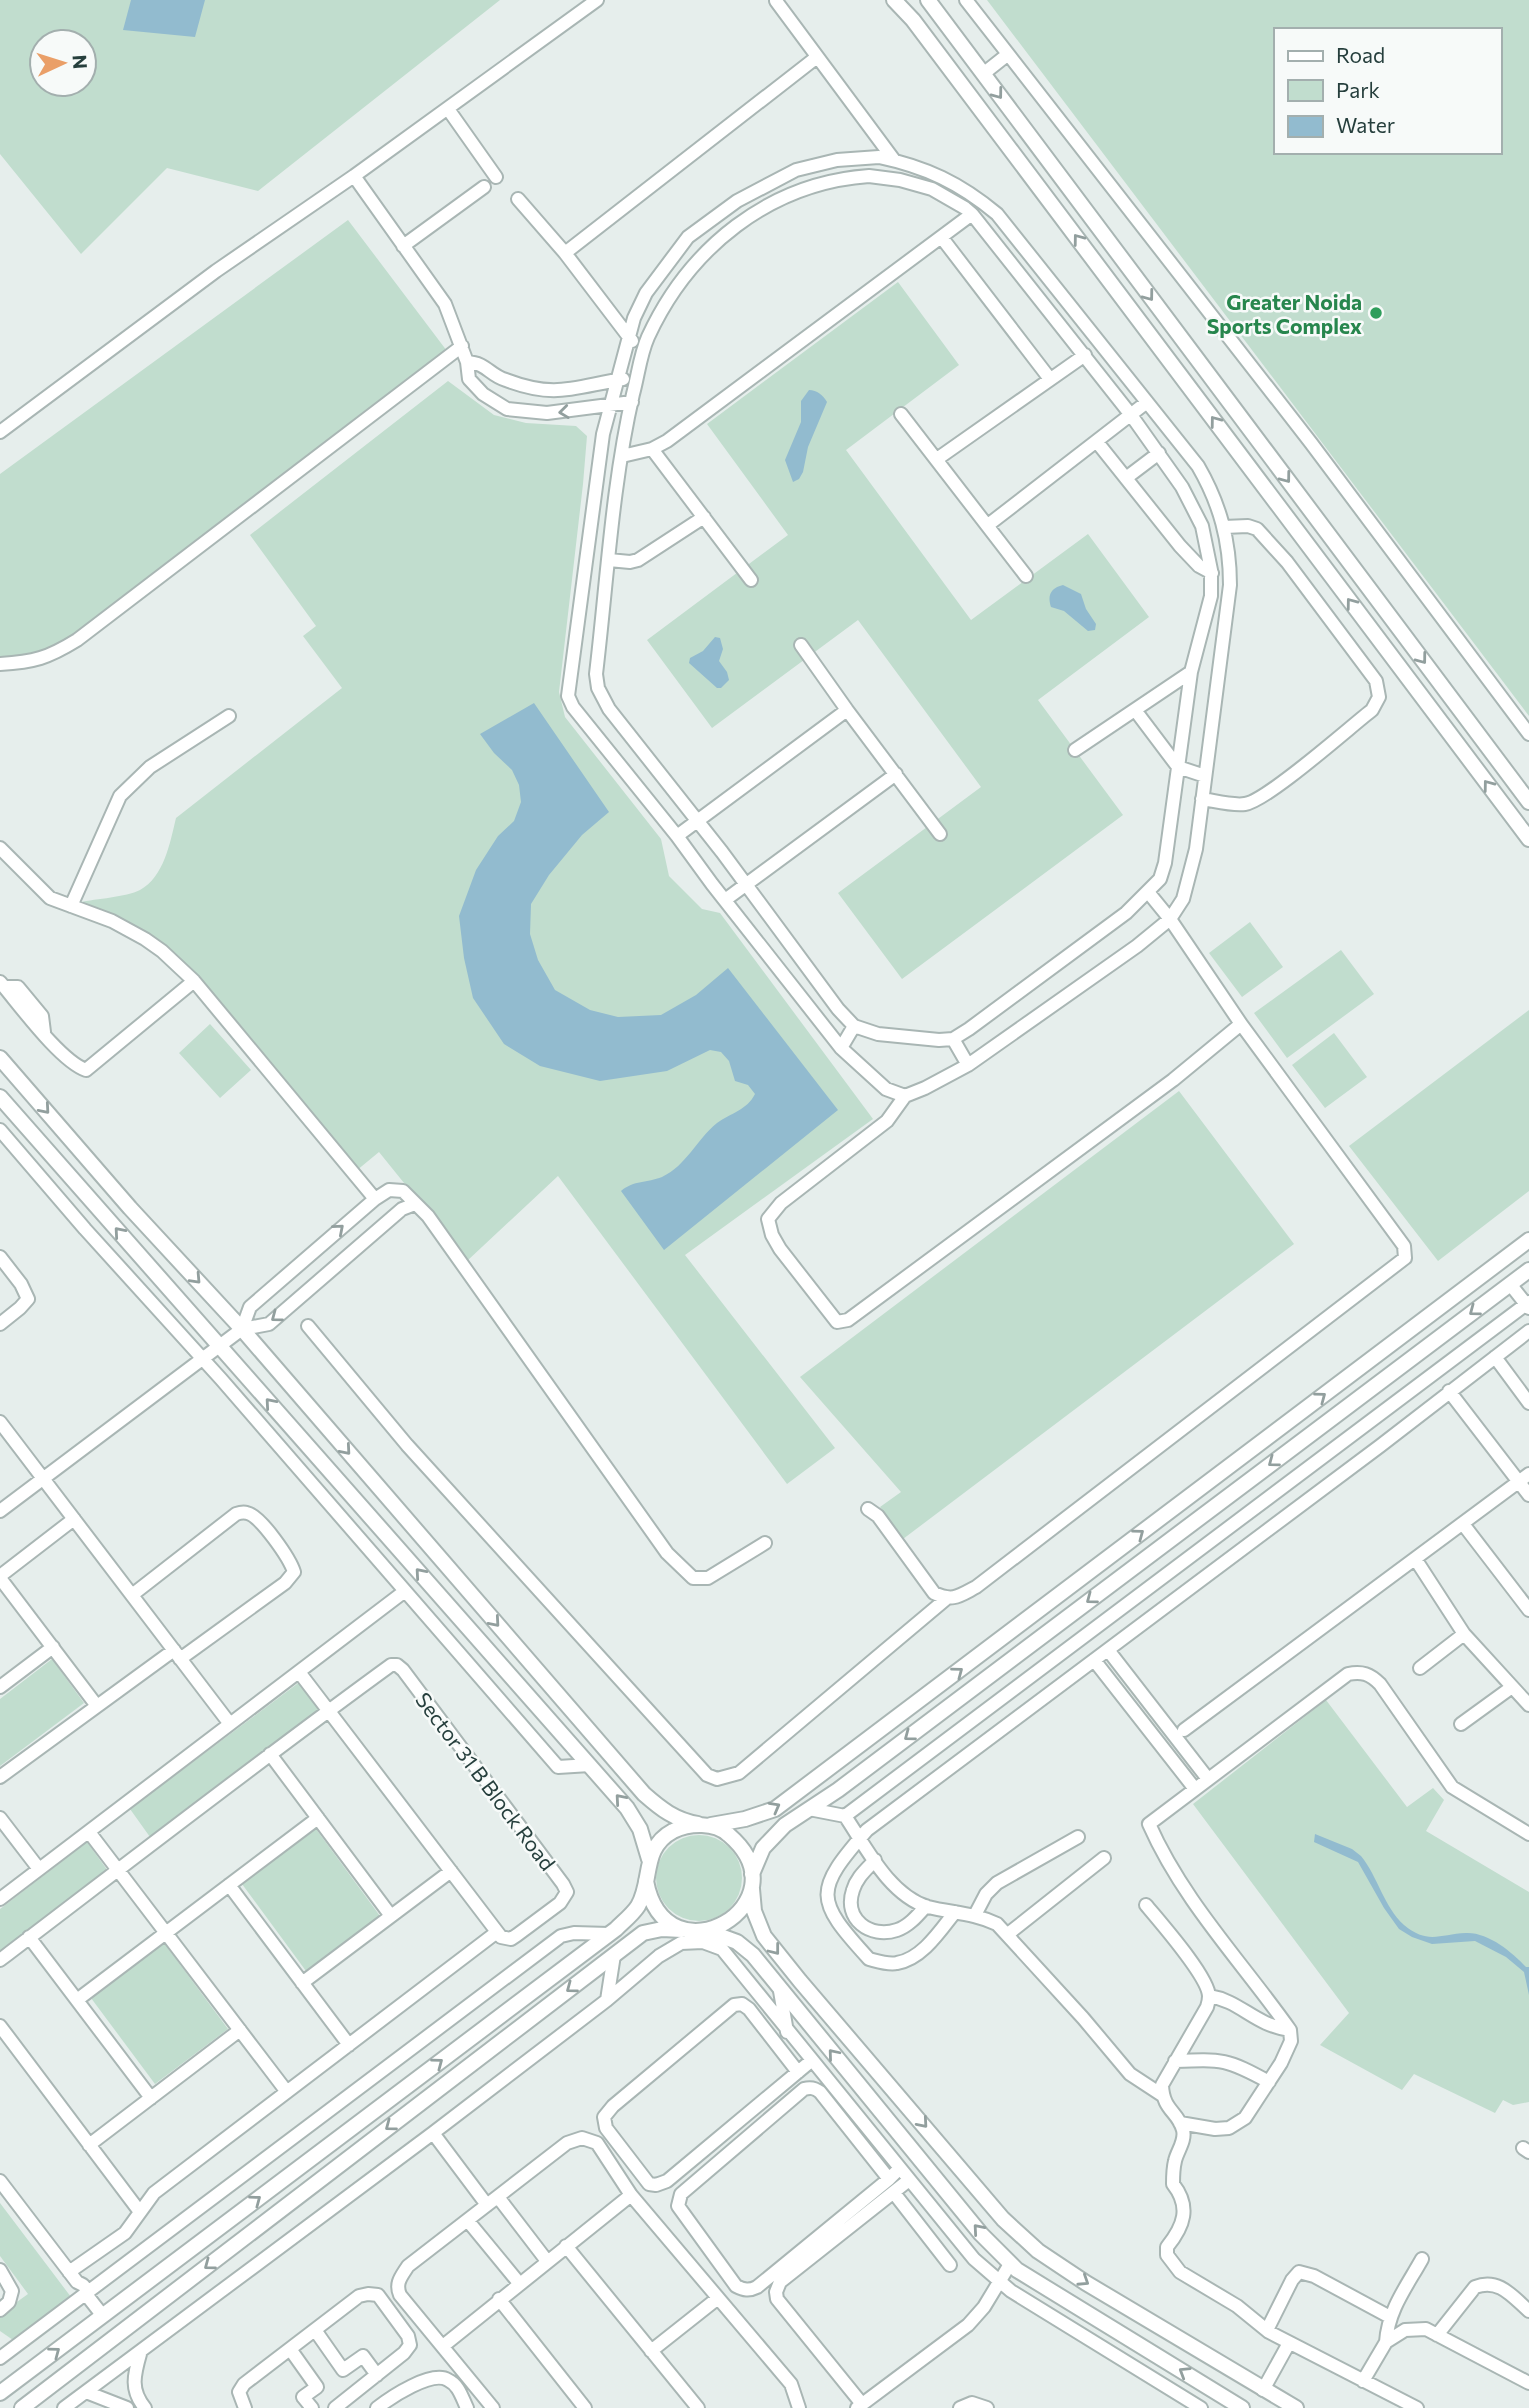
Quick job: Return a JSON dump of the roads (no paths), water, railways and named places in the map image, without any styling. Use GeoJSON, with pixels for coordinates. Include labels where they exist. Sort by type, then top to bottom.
{"type":"FeatureCollection","features":[{"type":"Feature","properties":{"kind":"street"},"geometry":{"type":"LineString","coordinates":[[0,432],[216,271],[354,176],[597,0]]}},
{"type":"Feature","properties":{"kind":"street"},"geometry":{"type":"LineString","coordinates":[[894,0],[913,20],[1529,839]]}},
{"type":"Feature","properties":{"kind":"street"},"geometry":{"type":"LineString","coordinates":[[928,0],[1529,802]]}},
{"type":"Feature","properties":{"kind":"street"},"geometry":{"type":"LineString","coordinates":[[966,0],[1311,443],[1529,734]]}},
{"type":"Feature","properties":{"kind":"street"},"geometry":{"type":"LineString","coordinates":[[776,1],[894,160]]}},
{"type":"Feature","properties":{"kind":"street"},"geometry":{"type":"LineString","coordinates":[[982,74],[1007,55]]}},
{"type":"Feature","properties":{"kind":"street"},"geometry":{"type":"LineString","coordinates":[[565,253],[817,57]]}},
{"type":"Feature","properties":{"kind":"street"},"geometry":{"type":"LineString","coordinates":[[448,109],[496,177]]}},
{"type":"Feature","properties":{"kind":"street"},"geometry":{"type":"LineString","coordinates":[[905,1096],[886,1089],[841,1048],[573,707],[568,696],[603,433],[634,318],[646,293],[688,237],[737,201],[796,170],[837,160],[879,157],[911,163],[957,185],[997,214],[1198,466],[1210,488],[1224,527],[1230,564],[1230,585],[1196,849],[1184,898],[1170,919],[1137,946],[968,1065],[905,1096],[887,1121],[781,1203],[768,1219],[772,1235],[838,1322],[848,1320],[1173,1080],[1241,1024]]}},
{"type":"Feature","properties":{"kind":"street"},"geometry":{"type":"LineString","coordinates":[[354,176],[445,303],[467,362],[469,379],[483,394],[507,409],[547,414],[632,402]]}},
{"type":"Feature","properties":{"kind":"street"},"geometry":{"type":"LineString","coordinates":[[869,176],[900,180],[932,189],[972,214],[1085,355],[1182,487],[1202,526],[1209,551],[1211,596],[1191,673],[1165,863],[1160,879],[1126,913],[953,1039],[909,1038],[878,1034],[854,1026],[838,1009],[697,820],[609,709],[598,688],[596,674],[624,435],[643,351],[659,316],[692,265],[740,221],[779,199],[839,178],[869,176]]}},
{"type":"Feature","properties":{"kind":"street"},"geometry":{"type":"LineString","coordinates":[[404,246],[484,187]]}},
{"type":"Feature","properties":{"kind":"street"},"geometry":{"type":"LineString","coordinates":[[518,199],[565,253],[628,338],[643,351]]}},
{"type":"Feature","properties":{"kind":"street"},"geometry":{"type":"LineString","coordinates":[[622,456],[653,449],[667,441],[972,214]]}},
{"type":"Feature","properties":{"kind":"street"},"geometry":{"type":"LineString","coordinates":[[942,238],[1050,379]]}},
{"type":"Feature","properties":{"kind":"street"},"geometry":{"type":"LineString","coordinates":[[0,664],[23,663],[51,656],[77,640],[461,346]]}},
{"type":"Feature","properties":{"kind":"street"},"geometry":{"type":"LineString","coordinates":[[937,459],[1085,355]]}},
{"type":"Feature","properties":{"kind":"street"},"geometry":{"type":"LineString","coordinates":[[467,362],[480,363],[502,380],[537,390],[569,391],[637,377]]}},
{"type":"Feature","properties":{"kind":"street"},"geometry":{"type":"LineString","coordinates":[[988,525],[1147,402]]}},
{"type":"Feature","properties":{"kind":"street"},"geometry":{"type":"LineString","coordinates":[[901,414],[1026,576]]}},
{"type":"Feature","properties":{"kind":"street"},"geometry":{"type":"LineString","coordinates":[[1097,442],[1186,552],[1212,573]]}},
{"type":"Feature","properties":{"kind":"street"},"geometry":{"type":"LineString","coordinates":[[653,449],[751,580]]}},
{"type":"Feature","properties":{"kind":"street"},"geometry":{"type":"LineString","coordinates":[[1126,478],[1159,453]]}},
{"type":"Feature","properties":{"kind":"street"},"geometry":{"type":"LineString","coordinates":[[609,560],[638,560],[704,517]]}},
{"type":"Feature","properties":{"kind":"street"},"geometry":{"type":"LineString","coordinates":[[1202,799],[1245,805],[1253,802],[1372,710],[1379,697],[1376,681],[1287,562],[1257,530],[1248,526],[1224,527]]}},
{"type":"Feature","properties":{"kind":"street"},"geometry":{"type":"LineString","coordinates":[[801,645],[940,834]]}},
{"type":"Feature","properties":{"kind":"street"},"geometry":{"type":"LineString","coordinates":[[1075,750],[1191,673]]}},
{"type":"Feature","properties":{"kind":"street"},"geometry":{"type":"LineString","coordinates":[[677,836],[847,710]]}},
{"type":"Feature","properties":{"kind":"street"},"geometry":{"type":"LineString","coordinates":[[1135,710],[1178,767],[1205,776]]}},
{"type":"Feature","properties":{"kind":"street"},"geometry":{"type":"LineString","coordinates":[[71,906],[120,796],[150,766],[229,716]]}},
{"type":"Feature","properties":{"kind":"street"},"geometry":{"type":"LineString","coordinates":[[725,900],[896,774]]}},
{"type":"Feature","properties":{"kind":"street"},"geometry":{"type":"LineString","coordinates":[[0,848],[50,898],[112,921],[145,939],[194,981],[374,1199]]}},
{"type":"Feature","properties":{"kind":"street"},"geometry":{"type":"LineString","coordinates":[[308,1326],[407,1446],[707,1775],[717,1779],[739,1773],[946,1599],[957,1597],[976,1587],[1405,1258],[1404,1245],[1241,1024],[1170,919],[1148,892]]}},
{"type":"Feature","properties":{"kind":"street"},"geometry":{"type":"LineString","coordinates":[[2,984],[18,987],[43,1016],[44,1032],[79,1068],[90,1069],[194,981]]}},
{"type":"Feature","properties":{"kind":"street"},"geometry":{"type":"LineString","coordinates":[[841,1048],[854,1026]]}},
{"type":"Feature","properties":{"kind":"street"},"geometry":{"type":"LineString","coordinates":[[953,1039],[968,1065]]}},
{"type":"Feature","properties":{"kind":"street"},"geometry":{"type":"LineString","coordinates":[[0,1058],[130,1208],[242,1329],[644,1794],[666,1813],[682,1821],[727,1832],[745,1850],[752,1881],[754,1910],[764,1936],[1003,2219],[1038,2251],[1077,2277],[1296,2408]]}},
{"type":"Feature","properties":{"kind":"street"},"geometry":{"type":"LineString","coordinates":[[0,1097],[627,1808],[640,1829],[649,1860]]}},
{"type":"Feature","properties":{"kind":"street"},"geometry":{"type":"LineString","coordinates":[[0,1130],[558,1767],[590,1765]]}},
{"type":"Feature","properties":{"kind":"street"},"geometry":{"type":"LineString","coordinates":[[242,1329],[250,1307],[374,1199],[389,1190],[403,1191],[428,1216],[667,1553],[692,1578],[708,1578],[765,1543]]}},
{"type":"Feature","properties":{"kind":"street"},"geometry":{"type":"LineString","coordinates":[[0,1511],[242,1329],[269,1324],[402,1209],[415,1204]]}},
{"type":"Feature","properties":{"kind":"street"},"geometry":{"type":"LineString","coordinates":[[0,2393],[609,1934],[638,1906],[649,1860],[655,1848],[673,1831],[746,1819],[775,1809],[1529,1240]]}},
{"type":"Feature","properties":{"kind":"street"},"geometry":{"type":"LineString","coordinates":[[0,1258],[21,1284],[28,1300],[0,1324]]}},
{"type":"Feature","properties":{"kind":"street"},"geometry":{"type":"LineString","coordinates":[[22,2408],[643,1933],[662,1929],[700,1931],[732,1920],[744,1907],[763,1848],[785,1825],[838,1790],[1529,1270]]}},
{"type":"Feature","properties":{"kind":"street"},"geometry":{"type":"LineString","coordinates":[[808,1810],[845,1816],[1528,1305],[1510,1284]]}},
{"type":"Feature","properties":{"kind":"street"},"geometry":{"type":"LineString","coordinates":[[955,1912],[930,1942],[911,1957],[896,1964],[869,1959],[829,1909],[829,1880],[841,1858],[867,1830],[1380,1446],[1529,1331]]}},
{"type":"Feature","properties":{"kind":"street"},"geometry":{"type":"LineString","coordinates":[[1495,1357],[1529,1403]]}},
{"type":"Feature","properties":{"kind":"street"},"geometry":{"type":"LineString","coordinates":[[1449,1391],[1524,1478],[1529,1495]]}},
{"type":"Feature","properties":{"kind":"street"},"geometry":{"type":"LineString","coordinates":[[0,1422],[230,1724]]}},
{"type":"Feature","properties":{"kind":"street"},"geometry":{"type":"LineString","coordinates":[[1184,1730],[1524,1478]]}},
{"type":"Feature","properties":{"kind":"street"},"geometry":{"type":"LineString","coordinates":[[868,1509],[878,1517],[934,1593],[946,1599]]}},
{"type":"Feature","properties":{"kind":"street"},"geometry":{"type":"LineString","coordinates":[[0,1777],[97,1706],[285,1583],[294,1572],[290,1560],[256,1518],[247,1513],[236,1514],[132,1595]]}},
{"type":"Feature","properties":{"kind":"street"},"geometry":{"type":"LineString","coordinates":[[74,1519],[0,1577],[97,1706]]}},
{"type":"Feature","properties":{"kind":"street"},"geometry":{"type":"LineString","coordinates":[[1463,1524],[1529,1611]]}},
{"type":"Feature","properties":{"kind":"street"},"geometry":{"type":"LineString","coordinates":[[1416,1560],[1464,1634],[1529,1705]]}},
{"type":"Feature","properties":{"kind":"street"},"geometry":{"type":"LineString","coordinates":[[0,1899],[405,1591]]}},
{"type":"Feature","properties":{"kind":"street"},"geometry":{"type":"LineString","coordinates":[[1420,1668],[1464,1634]]}},
{"type":"Feature","properties":{"kind":"street"},"geometry":{"type":"LineString","coordinates":[[0,1687],[53,1647]]}},
{"type":"Feature","properties":{"kind":"street"},"geometry":{"type":"LineString","coordinates":[[1108,1650],[1208,1779]]}},
{"type":"Feature","properties":{"kind":"street"},"geometry":{"type":"LineString","coordinates":[[1094,1660],[1195,1789]]}},
{"type":"Feature","properties":{"kind":"street","name":"Sector 31 B Block Road"},"geometry":{"type":"LineString","coordinates":[[0,1960],[391,1665],[397,1665],[403,1670],[567,1892],[560,1903],[517,1936],[504,1939],[497,1932]]}},
{"type":"Feature","properties":{"kind":"street"},"geometry":{"type":"LineString","coordinates":[[80,2287],[154,2193],[497,1932],[299,1672]]}},
{"type":"Feature","properties":{"kind":"street"},"geometry":{"type":"LineString","coordinates":[[1180,2123],[1215,2129],[1229,2128],[1245,2118],[1269,2082],[1291,2041],[1290,2030],[1203,1916],[1164,1857],[1149,1824],[1348,1674],[1357,1672],[1371,1675],[1380,1684],[1452,1787],[1529,1834]]}},
{"type":"Feature","properties":{"kind":"street"},"geometry":{"type":"LineString","coordinates":[[1461,1724],[1512,1687]]}},
{"type":"Feature","properties":{"kind":"street"},"geometry":{"type":"LineString","coordinates":[[270,1754],[391,1916]]}},
{"type":"Feature","properties":{"kind":"street"},"geometry":{"type":"LineString","coordinates":[[845,1816],[890,1881],[909,1899],[926,1906],[975,1915],[997,1924],[1130,2074],[1163,2095]]}},
{"type":"Feature","properties":{"kind":"street"},"geometry":{"type":"LineString","coordinates":[[0,1818],[39,1869]]}},
{"type":"Feature","properties":{"kind":"street"},"geometry":{"type":"LineString","coordinates":[[77,2000],[318,1818]]}},
{"type":"Feature","properties":{"kind":"street"},"geometry":{"type":"LineString","coordinates":[[89,1832],[287,2092]]}},
{"type":"Feature","properties":{"kind":"street"},"geometry":{"type":"LineString","coordinates":[[975,1915],[986,1894],[997,1883],[1078,1837]]}},
{"type":"Feature","properties":{"kind":"street"},"geometry":{"type":"LineString","coordinates":[[1008,1934],[1104,1858]]}},
{"type":"Feature","properties":{"kind":"street"},"geometry":{"type":"LineString","coordinates":[[876,1860],[859,1877],[850,1902],[855,1920],[864,1929],[896,1931],[910,1923],[926,1906]]}},
{"type":"Feature","properties":{"kind":"street"},"geometry":{"type":"LineString","coordinates":[[302,1983],[451,1871]]}},
{"type":"Feature","properties":{"kind":"street"},"geometry":{"type":"LineString","coordinates":[[646,1881],[652,1902],[666,1919],[683,1929],[737,1942],[753,1955],[981,2234],[1010,2264],[1242,2408]]}},
{"type":"Feature","properties":{"kind":"street"},"geometry":{"type":"LineString","coordinates":[[229,1885],[349,2045]]}},
{"type":"Feature","properties":{"kind":"street"},"geometry":{"type":"LineString","coordinates":[[1146,1905],[1194,1966],[1209,1996],[1207,2007],[1163,2085],[1167,2108],[1180,2123],[1184,2139],[1174,2163],[1173,2184],[1180,2193],[1184,2220],[1179,2233],[1167,2247],[1167,2255],[1180,2272],[1237,2306],[1267,2330],[1417,2408]]}},
{"type":"Feature","properties":{"kind":"street"},"geometry":{"type":"LineString","coordinates":[[0,2340],[5,2354],[80,2287],[561,1936],[574,1933],[609,1934]]}},
{"type":"Feature","properties":{"kind":"street"},"geometry":{"type":"LineString","coordinates":[[29,1937],[151,2098]]}},
{"type":"Feature","properties":{"kind":"street"},"geometry":{"type":"LineString","coordinates":[[64,2408],[140,2354],[204,2303],[433,2133],[607,2000],[659,1956],[681,1943],[703,1942],[722,1949],[974,2259],[1011,2291],[1201,2408]]}},
{"type":"Feature","properties":{"kind":"street"},"geometry":{"type":"LineString","coordinates":[[607,2000],[614,1955]]}},
{"type":"Feature","properties":{"kind":"street"},"geometry":{"type":"LineString","coordinates":[[780,1991],[788,2033]]}},
{"type":"Feature","properties":{"kind":"street"},"geometry":{"type":"LineString","coordinates":[[1209,1996],[1224,1998],[1259,2022],[1273,2028],[1290,2030]]}},
{"type":"Feature","properties":{"kind":"street"},"geometry":{"type":"LineString","coordinates":[[798,2072],[750,2009],[742,2004],[734,2005],[613,2106],[604,2117],[606,2128],[649,2184],[667,2182],[798,2072],[811,2061]]}},
{"type":"Feature","properties":{"kind":"street"},"geometry":{"type":"LineString","coordinates":[[0,2026],[140,2212]]}},
{"type":"Feature","properties":{"kind":"street"},"geometry":{"type":"LineString","coordinates":[[89,2145],[240,2030]]}},
{"type":"Feature","properties":{"kind":"street"},"geometry":{"type":"LineString","coordinates":[[1175,2061],[1218,2059],[1235,2063],[1269,2082]]}},
{"type":"Feature","properties":{"kind":"street"},"geometry":{"type":"LineString","coordinates":[[889,2179],[820,2092],[816,2088],[809,2088],[804,2089],[681,2194],[678,2206],[736,2286],[743,2290],[752,2290],[889,2179],[900,2168]]}},
{"type":"Feature","properties":{"kind":"street"},"geometry":{"type":"LineString","coordinates":[[433,2133],[547,2261]]}},
{"type":"Feature","properties":{"kind":"street"},"geometry":{"type":"LineString","coordinates":[[493,2408],[408,2306],[397,2288],[399,2279],[408,2266],[567,2143],[582,2138],[597,2143],[631,2194],[791,2384],[799,2408]]}},
{"type":"Feature","properties":{"kind":"street"},"geometry":{"type":"LineString","coordinates":[[909,2180],[780,2283],[776,2292],[777,2298],[860,2406],[968,2325],[984,2307],[1010,2264]]}},
{"type":"Feature","properties":{"kind":"street"},"geometry":{"type":"LineString","coordinates":[[0,2181],[103,2316]]}},
{"type":"Feature","properties":{"kind":"street"},"geometry":{"type":"LineString","coordinates":[[894,2193],[950,2265]]}},
{"type":"Feature","properties":{"kind":"street"},"geometry":{"type":"LineString","coordinates":[[443,2346],[631,2194]]}},
{"type":"Feature","properties":{"kind":"street"},"geometry":{"type":"LineString","coordinates":[[468,2221],[519,2283]]}},
{"type":"Feature","properties":{"kind":"street"},"geometry":{"type":"LineString","coordinates":[[566,2246],[698,2408]]}},
{"type":"Feature","properties":{"kind":"street"},"geometry":{"type":"LineString","coordinates":[[1363,2381],[1386,2342],[1390,2317],[1422,2259]]}},
{"type":"Feature","properties":{"kind":"street"},"geometry":{"type":"LineString","coordinates":[[0,2270],[12,2291],[9,2302],[0,2310]]}},
{"type":"Feature","properties":{"kind":"street"},"geometry":{"type":"LineString","coordinates":[[1267,2330],[1292,2280],[1299,2272],[1314,2276],[1390,2317]]}},
{"type":"Feature","properties":{"kind":"street"},"geometry":{"type":"LineString","coordinates":[[1437,2335],[1475,2287],[1484,2283],[1494,2283],[1501,2287],[1529,2311]]}},
{"type":"Feature","properties":{"kind":"street"},"geometry":{"type":"LineString","coordinates":[[245,2408],[239,2392],[244,2384],[359,2296],[378,2295],[408,2336],[410,2345],[404,2353],[335,2408]]}},
{"type":"Feature","properties":{"kind":"street"},"geometry":{"type":"LineString","coordinates":[[651,2351],[718,2298]]}},
{"type":"Feature","properties":{"kind":"street"},"geometry":{"type":"LineString","coordinates":[[499,2300],[585,2408]]}},
{"type":"Feature","properties":{"kind":"street"},"geometry":{"type":"LineString","coordinates":[[1386,2342],[1405,2330],[1426,2329],[1529,2383]]}},
{"type":"Feature","properties":{"kind":"street"},"geometry":{"type":"LineString","coordinates":[[315,2330],[343,2370],[363,2356],[377,2375]]}},
{"type":"Feature","properties":{"kind":"street"},"geometry":{"type":"LineString","coordinates":[[1263,2390],[1289,2343]]}},
{"type":"Feature","properties":{"kind":"street"},"geometry":{"type":"LineString","coordinates":[[290,2349],[317,2386],[303,2397],[312,2408]]}},
{"type":"Feature","properties":{"kind":"street"},"geometry":{"type":"LineString","coordinates":[[140,2354],[133,2378],[135,2391],[145,2408]]}},
{"type":"Feature","properties":{"kind":"street"},"geometry":{"type":"LineString","coordinates":[[377,2408],[399,2391],[435,2377],[447,2379],[457,2387],[467,2408]]}},
{"type":"Feature","properties":{"kind":"street"},"geometry":{"type":"LineString","coordinates":[[86,2392],[127,2408]]}},
{"type":"Feature","properties":{"kind":"street"},"geometry":{"type":"LineString","coordinates":[[960,2408],[972,2403],[986,2408]]}},
{"type":"Feature","properties":{"kind":"water"},"geometry":{"type":"Polygon","coordinates":[[[131,0],[205,0],[195,37],[123,30],[131,0]]]}},
{"type":"Feature","properties":{"kind":"water"},"geometry":{"type":"Polygon","coordinates":[[[809,390],[819,393],[827,402],[808,447],[803,472],[799,479],[793,482],[785,460],[801,422],[801,401],[809,390]]]}},
{"type":"Feature","properties":{"kind":"water"},"geometry":{"type":"Polygon","coordinates":[[[1063,585],[1081,594],[1086,609],[1096,624],[1095,630],[1088,631],[1064,611],[1051,607],[1051,593],[1063,585]]]}},
{"type":"Feature","properties":{"kind":"water"},"geometry":{"type":"Polygon","coordinates":[[[715,637],[720,638],[723,649],[719,661],[729,680],[721,688],[717,688],[689,663],[690,658],[703,651],[715,637]]]}},
{"type":"Feature","properties":{"kind":"water"},"geometry":{"type":"Polygon","coordinates":[[[534,703],[609,812],[582,835],[549,875],[531,904],[530,934],[538,960],[555,990],[590,1010],[618,1017],[661,1015],[696,995],[728,968],[838,1110],[664,1250],[621,1191],[671,1172],[717,1123],[743,1108],[755,1094],[748,1085],[735,1081],[729,1061],[721,1052],[710,1050],[667,1071],[600,1081],[540,1066],[504,1044],[473,998],[464,958],[459,916],[476,870],[498,836],[514,821],[521,802],[519,785],[512,770],[494,753],[480,734],[534,703]]]}},
{"type":"Feature","properties":{"kind":"water"},"geometry":{"type":"Polygon","coordinates":[[[1315,1834],[1352,1849],[1361,1856],[1391,1910],[1412,1931],[1427,1937],[1474,1934],[1491,1939],[1507,1949],[1529,1967],[1529,1995],[1524,1972],[1506,1957],[1475,1941],[1432,1944],[1399,1929],[1358,1862],[1314,1842],[1315,1834]]]}},
{"type":"Feature","properties":{"kind":"place","name":"Greater Noida Sports Complex"},"geometry":{"type":"Point","coordinates":[1376,313]}}]}
